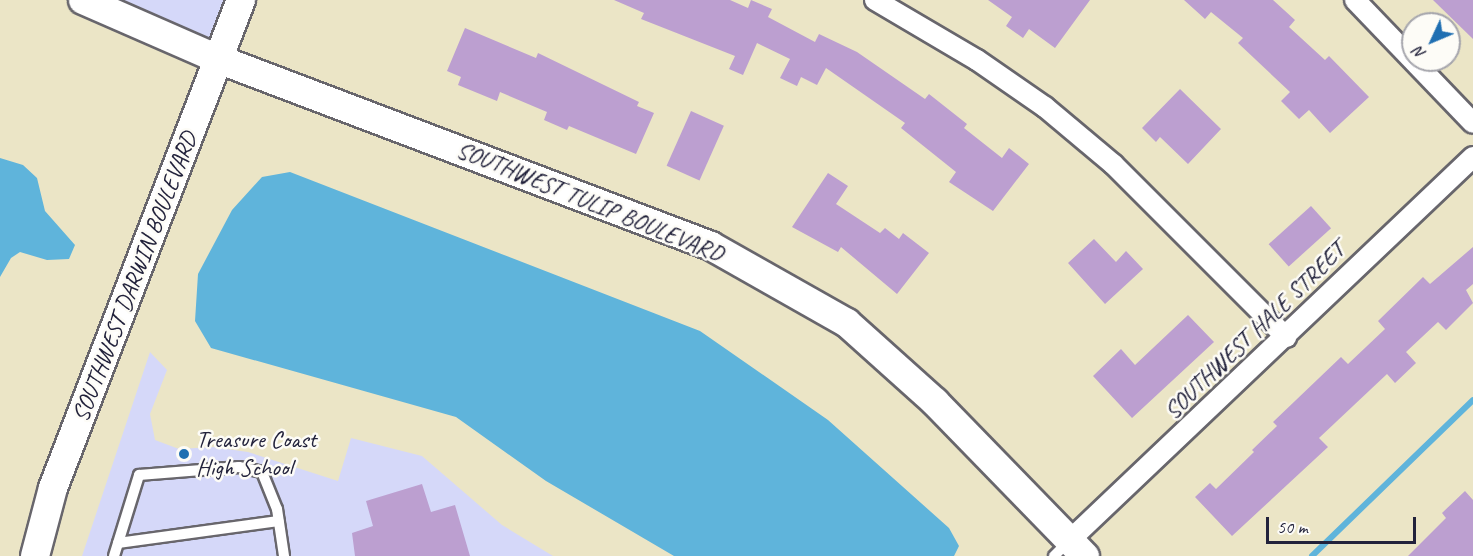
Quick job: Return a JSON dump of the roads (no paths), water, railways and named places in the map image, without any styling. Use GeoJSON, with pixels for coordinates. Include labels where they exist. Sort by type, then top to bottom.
{"type":"FeatureCollection","features":[{"type":"Feature","properties":{"kind":"street","name":"SOUTHWEST TULIP BOULEVARD"},"geometry":{"type":"LineString","coordinates":[[83,0],[218,59],[577,192],[720,251],[847,324],[935,402],[1070,551]]}},
{"type":"Feature","properties":{"kind":"street","name":"SOUTHWEST DARWIN BOULEVARD"},"geometry":{"type":"LineString","coordinates":[[35,556],[53,488],[241,0]]}},
{"type":"Feature","properties":{"kind":"street"},"geometry":{"type":"LineString","coordinates":[[875,0],[977,60],[1045,107],[1113,164],[1286,337]]}},
{"type":"Feature","properties":{"kind":"street"},"geometry":{"type":"LineString","coordinates":[[1355,0],[1473,123]]}},
{"type":"Feature","properties":{"kind":"street","name":"SOUTHWEST HALE STREET"},"geometry":{"type":"LineString","coordinates":[[1070,551],[1286,337],[1473,157]]}},
{"type":"Feature","properties":{"kind":"lane"},"geometry":{"type":"LineString","coordinates":[[114,556],[139,475],[239,467],[262,472],[279,521],[285,556]]}},
{"type":"Feature","properties":{"kind":"lane"},"geometry":{"type":"LineString","coordinates":[[118,543],[279,521]]}},
{"type":"Feature","properties":{"kind":"water"},"geometry":{"type":"Polygon","coordinates":[[[0,158],[23,165],[37,178],[45,211],[75,245],[69,259],[47,260],[20,252],[11,258],[0,277],[0,158]]]}},
{"type":"Feature","properties":{"kind":"water"},"geometry":{"type":"Polygon","coordinates":[[[290,172],[700,331],[828,420],[949,528],[959,546],[954,556],[674,556],[546,481],[456,417],[211,348],[195,321],[198,274],[232,210],[262,177],[290,172]]]}},
{"type":"Feature","properties":{"kind":"waterway"},"geometry":{"type":"LineString","coordinates":[[1312,556],[1473,400]]}},
{"type":"Feature","properties":{"kind":"place","name":"Treasure Coast High School"},"geometry":{"type":"Point","coordinates":[184,454]}}]}
